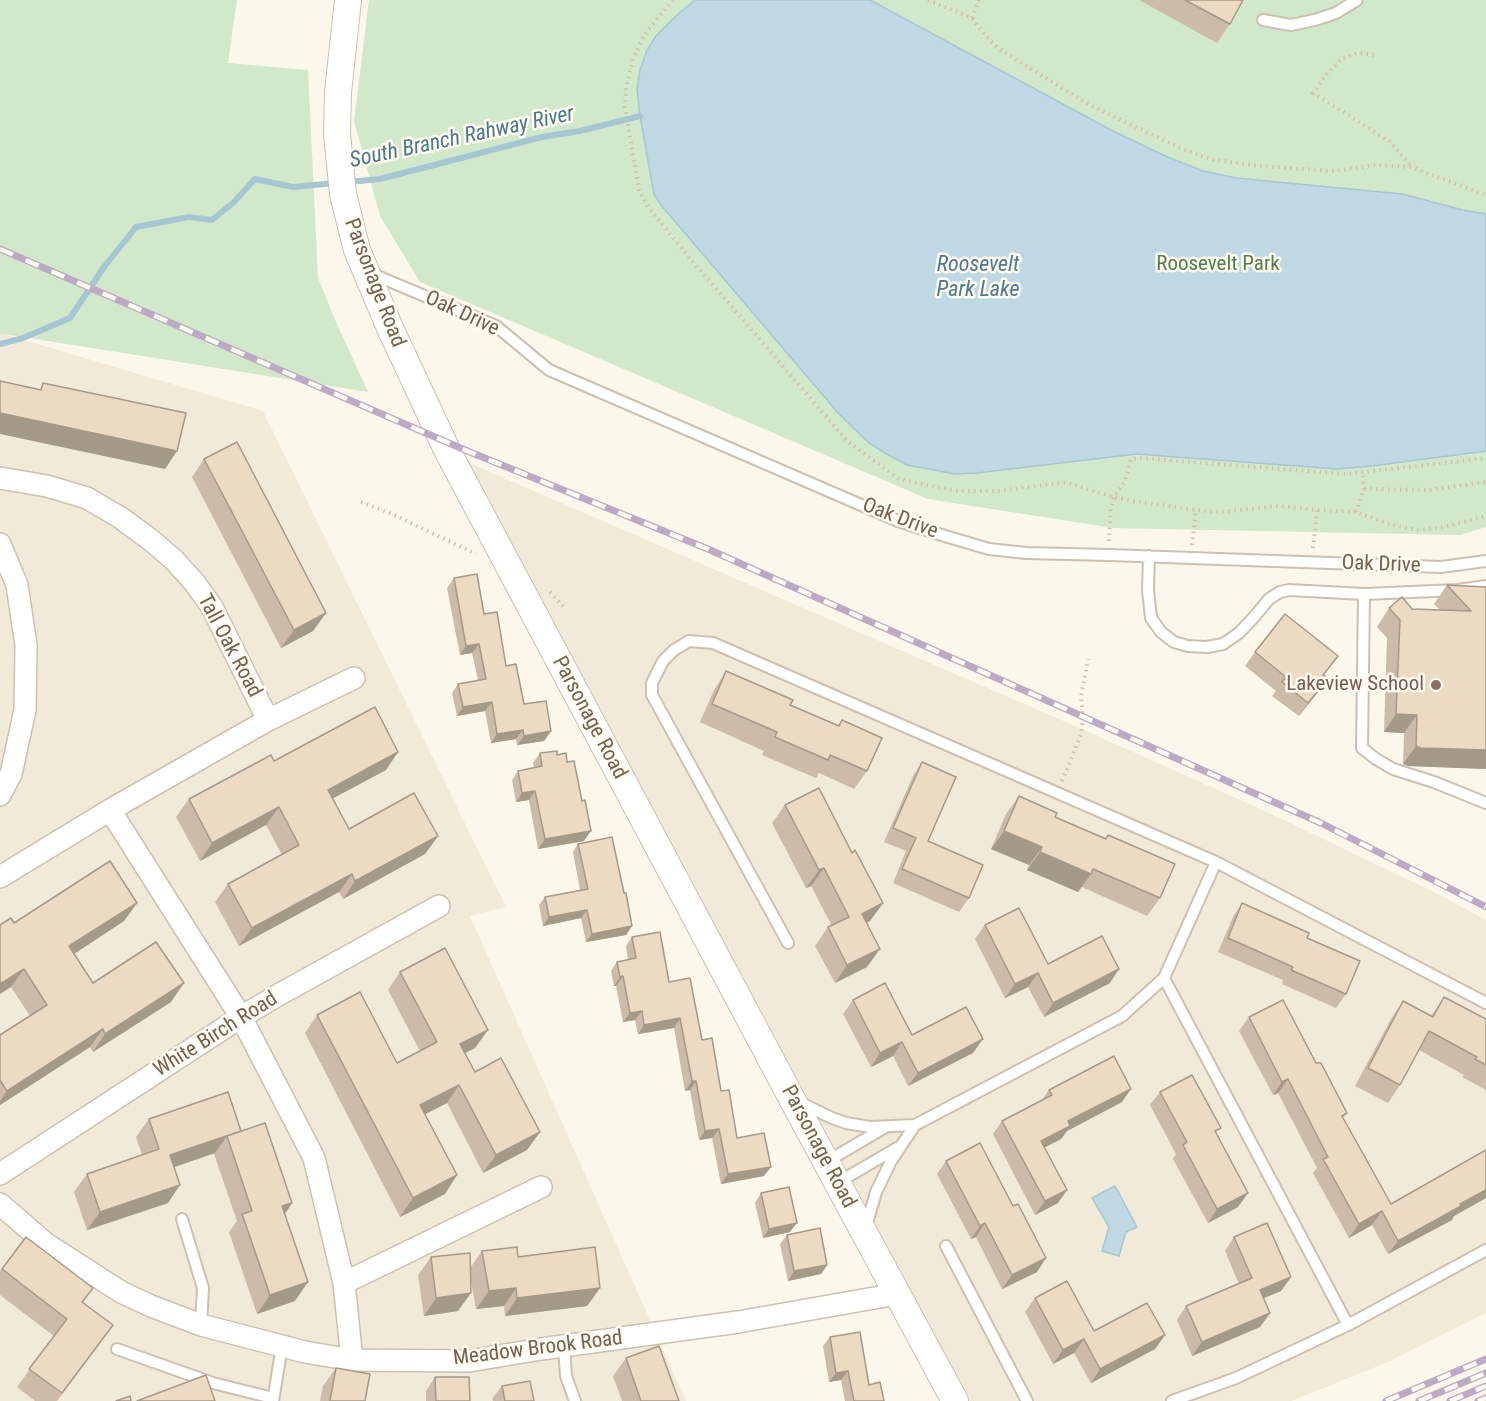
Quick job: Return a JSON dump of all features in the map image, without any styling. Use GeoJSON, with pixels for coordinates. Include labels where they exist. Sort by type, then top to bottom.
{"type":"FeatureCollection","features":[{"type":"Feature","properties":{"kind":"street","name":"Parsonage Road"},"geometry":{"type":"LineString","coordinates":[[348,0],[338,92],[337,134],[343,194],[357,250],[366,271],[448,452],[791,1097],[956,1401]]}},
{"type":"Feature","properties":{"kind":"street","name":"Tall Oak Road"},"geometry":{"type":"LineString","coordinates":[[0,478],[47,486],[87,498],[121,518],[174,560],[212,607],[268,720]]}},
{"type":"Feature","properties":{"kind":"street"},"geometry":{"type":"LineString","coordinates":[[0,544],[17,585],[26,656],[25,710],[11,774],[0,795]]}},
{"type":"Feature","properties":{"kind":"street","name":"Tall Oak Road"},"geometry":{"type":"LineString","coordinates":[[0,877],[110,810],[268,720],[354,678]]}},
{"type":"Feature","properties":{"kind":"street"},"geometry":{"type":"LineString","coordinates":[[110,810],[241,1017],[314,1158],[344,1283],[352,1360]]}},
{"type":"Feature","properties":{"kind":"street","name":"White Birch Road"},"geometry":{"type":"LineString","coordinates":[[0,1174],[280,993],[438,906]]}},
{"type":"Feature","properties":{"kind":"street"},"geometry":{"type":"LineString","coordinates":[[344,1283],[541,1187]]}},
{"type":"Feature","properties":{"kind":"street","name":"Meadow Brook Road"},"geometry":{"type":"LineString","coordinates":[[0,1204],[45,1243],[121,1292],[151,1306],[201,1325],[305,1352],[352,1360],[469,1361],[738,1322],[897,1294]]}},
{"type":"Feature","properties":{"kind":"lane"},"geometry":{"type":"LineString","coordinates":[[1263,20],[1291,25],[1315,20],[1336,13],[1357,0]]}},
{"type":"Feature","properties":{"kind":"lane","name":"Oak Drive"},"geometry":{"type":"LineString","coordinates":[[366,271],[496,326],[549,370],[898,521],[989,549],[1026,553],[1442,567],[1486,561]]}},
{"type":"Feature","properties":{"kind":"lane"},"geometry":{"type":"LineString","coordinates":[[1149,556],[1148,590],[1151,618],[1161,632],[1174,642],[1188,646],[1207,647],[1223,644],[1239,633],[1269,599],[1280,592],[1289,590],[1364,594],[1458,590],[1486,586]]}},
{"type":"Feature","properties":{"kind":"lane"},"geometry":{"type":"LineString","coordinates":[[1364,594],[1362,748],[1393,769],[1434,782],[1486,803]]}},
{"type":"Feature","properties":{"kind":"lane"},"geometry":{"type":"LineString","coordinates":[[788,943],[652,695],[652,683],[663,661],[674,650],[689,641],[713,643],[1216,862],[1486,1003]]}},
{"type":"Feature","properties":{"kind":"lane"},"geometry":{"type":"LineString","coordinates":[[791,1097],[831,1118],[846,1123],[870,1127],[915,1125],[1122,1016],[1164,978],[1216,862]]}},
{"type":"Feature","properties":{"kind":"lane"},"geometry":{"type":"LineString","coordinates":[[1164,978],[1348,1325]]}},
{"type":"Feature","properties":{"kind":"lane"},"geometry":{"type":"LineString","coordinates":[[864,1233],[876,1192],[899,1147],[915,1125]]}},
{"type":"Feature","properties":{"kind":"lane"},"geometry":{"type":"LineString","coordinates":[[832,1172],[887,1127]]}},
{"type":"Feature","properties":{"kind":"lane"},"geometry":{"type":"LineString","coordinates":[[832,1172],[899,1147]]}},
{"type":"Feature","properties":{"kind":"lane"},"geometry":{"type":"LineString","coordinates":[[182,1219],[203,1288],[201,1325]]}},
{"type":"Feature","properties":{"kind":"lane"},"geometry":{"type":"LineString","coordinates":[[946,1246],[1027,1401]]}},
{"type":"Feature","properties":{"kind":"lane"},"geometry":{"type":"LineString","coordinates":[[1172,1401],[1236,1378],[1348,1325],[1486,1250]]}},
{"type":"Feature","properties":{"kind":"lane"},"geometry":{"type":"LineString","coordinates":[[117,1349],[213,1383],[273,1400],[282,1346]]}},
{"type":"Feature","properties":{"kind":"lane"},"geometry":{"type":"LineString","coordinates":[[564,1346],[566,1376],[575,1401]]}},
{"type":"Feature","properties":{"kind":"path"},"geometry":{"type":"LineString","coordinates":[[673,0],[646,32],[633,59],[626,89],[625,107],[639,190],[648,207],[688,256],[848,442],[899,479],[958,491],[999,491],[1067,483],[1114,497],[1196,510],[1219,512],[1280,506],[1356,512],[1392,525],[1419,530],[1486,516]]}},
{"type":"Feature","properties":{"kind":"path"},"geometry":{"type":"LineString","coordinates":[[928,0],[972,18],[999,49],[1086,103],[1180,148],[1210,159],[1259,166],[1335,171],[1376,165],[1411,167],[1486,195]]}},
{"type":"Feature","properties":{"kind":"path"},"geometry":{"type":"LineString","coordinates":[[972,18],[979,0]]}},
{"type":"Feature","properties":{"kind":"path"},"geometry":{"type":"LineString","coordinates":[[1374,55],[1358,53],[1341,59],[1313,93],[1389,141],[1411,167]]}},
{"type":"Feature","properties":{"kind":"path"},"geometry":{"type":"LineString","coordinates":[[1108,555],[1111,506],[1114,497],[1124,483],[1131,459],[1347,474],[1486,458]]}},
{"type":"Feature","properties":{"kind":"path"},"geometry":{"type":"LineString","coordinates":[[1356,512],[1364,489],[1363,473]]}},
{"type":"Feature","properties":{"kind":"path"},"geometry":{"type":"LineString","coordinates":[[1364,489],[1429,490],[1486,482]]}},
{"type":"Feature","properties":{"kind":"path"},"geometry":{"type":"LineString","coordinates":[[361,502],[390,513],[479,556]]}},
{"type":"Feature","properties":{"kind":"path"},"geometry":{"type":"LineString","coordinates":[[1191,558],[1196,510]]}},
{"type":"Feature","properties":{"kind":"path"},"geometry":{"type":"LineString","coordinates":[[1312,562],[1317,510]]}},
{"type":"Feature","properties":{"kind":"path"},"geometry":{"type":"LineString","coordinates":[[548,591],[566,609]]}},
{"type":"Feature","properties":{"kind":"path"},"geometry":{"type":"LineString","coordinates":[[1057,793],[1081,735],[1083,717],[1081,697],[1088,659]]}},
{"type":"Feature","properties":{"kind":"shaded area"},"geometry":{"type":"Polygon","coordinates":[[[4,334],[263,411],[506,907],[470,916],[686,1401],[0,1401],[0,335],[4,334]]]}},
{"type":"Feature","properties":{"kind":"shaded area"},"geometry":{"type":"Polygon","coordinates":[[[460,459],[1082,729],[1267,812],[1436,893],[1486,920],[1486,1313],[1388,1362],[1291,1401],[955,1401],[460,459]]]}},
{"type":"Feature","properties":{"kind":"green space"},"geometry":{"type":"Polygon","coordinates":[[[0,0],[237,0],[228,63],[308,70],[318,278],[368,392],[0,335],[0,0]]]}},
{"type":"Feature","properties":{"kind":"green space","name":"Roosevelt Park"},"geometry":{"type":"Polygon","coordinates":[[[369,0],[1486,0],[1486,527],[1460,535],[1114,528],[928,499],[420,282],[380,216],[354,121],[369,0]]]}},
{"type":"Feature","properties":{"kind":"water","name":"Roosevelt Park Lake"},"geometry":{"type":"Polygon","coordinates":[[[695,0],[870,0],[1111,130],[1203,171],[1236,178],[1402,194],[1486,214],[1486,451],[1337,469],[1136,454],[955,474],[907,465],[885,453],[869,443],[839,414],[654,194],[640,116],[637,89],[640,70],[647,50],[656,36],[695,0]]]}},
{"type":"Feature","properties":{"kind":"water"},"geometry":{"type":"Polygon","coordinates":[[[1115,1186],[1137,1227],[1126,1232],[1119,1256],[1102,1251],[1109,1227],[1092,1198],[1115,1186]]]}},
{"type":"Feature","properties":{"kind":"building"},"geometry":{"type":"Polygon","coordinates":[[[1185,0],[1243,0],[1230,24],[1185,0]]]}},
{"type":"Feature","properties":{"kind":"building"},"geometry":{"type":"Polygon","coordinates":[[[0,381],[41,390],[43,383],[186,413],[177,451],[0,413],[0,381]]]}},
{"type":"Feature","properties":{"kind":"building"},"geometry":{"type":"Polygon","coordinates":[[[237,442],[326,613],[294,630],[204,459],[237,442]]]}},
{"type":"Feature","properties":{"kind":"building"},"geometry":{"type":"Polygon","coordinates":[[[477,574],[484,614],[497,612],[506,666],[516,664],[524,704],[546,701],[551,731],[524,736],[523,730],[497,734],[492,702],[463,707],[458,684],[486,679],[479,644],[466,646],[454,578],[477,574]]]}},
{"type":"Feature","properties":{"kind":"building","name":"Lakeview School"},"geometry":{"type":"Polygon","coordinates":[[[1447,585],[1486,587],[1486,750],[1416,746],[1417,715],[1396,714],[1400,620],[1389,608],[1402,597],[1412,609],[1471,611],[1447,585]]]}},
{"type":"Feature","properties":{"kind":"building"},"geometry":{"type":"Polygon","coordinates":[[[1285,614],[1338,656],[1323,675],[1328,678],[1308,703],[1282,682],[1286,677],[1255,652],[1285,614]]]}},
{"type":"Feature","properties":{"kind":"building"},"geometry":{"type":"Polygon","coordinates":[[[726,671],[793,700],[790,705],[839,726],[842,720],[882,738],[867,771],[830,755],[828,760],[775,737],[777,732],[712,704],[726,671]]]}},
{"type":"Feature","properties":{"kind":"building"},"geometry":{"type":"Polygon","coordinates":[[[375,707],[398,752],[328,790],[349,829],[414,793],[438,836],[355,881],[352,874],[252,928],[228,884],[299,845],[279,807],[212,843],[189,799],[271,755],[274,761],[375,707]]]}},
{"type":"Feature","properties":{"kind":"building"},"geometry":{"type":"Polygon","coordinates":[[[557,751],[557,755],[566,753],[567,762],[574,761],[591,831],[545,839],[535,791],[522,793],[518,771],[542,766],[540,753],[557,751]]]}},
{"type":"Feature","properties":{"kind":"building"},"geometry":{"type":"Polygon","coordinates":[[[922,762],[956,777],[928,841],[983,865],[969,898],[902,869],[916,838],[893,828],[922,762]]]}},
{"type":"Feature","properties":{"kind":"building"},"geometry":{"type":"Polygon","coordinates":[[[819,788],[852,853],[855,850],[883,903],[862,914],[880,949],[847,965],[828,927],[849,917],[824,868],[819,870],[785,805],[819,788]]]}},
{"type":"Feature","properties":{"kind":"building"},"geometry":{"type":"Polygon","coordinates":[[[1019,796],[1057,813],[1055,817],[1106,839],[1108,835],[1175,864],[1160,898],[1093,869],[1091,874],[1040,852],[1042,847],[1004,831],[1019,796]]]}},
{"type":"Feature","properties":{"kind":"building"},"geometry":{"type":"Polygon","coordinates":[[[612,837],[632,926],[592,934],[587,910],[549,917],[545,897],[588,889],[578,844],[612,837]]]}},
{"type":"Feature","properties":{"kind":"building"},"geometry":{"type":"Polygon","coordinates":[[[110,861],[137,903],[69,946],[93,983],[156,942],[184,983],[105,1034],[103,1029],[7,1091],[0,1080],[0,1035],[47,1005],[24,969],[0,984],[0,925],[11,918],[14,923],[110,861]]]}},
{"type":"Feature","properties":{"kind":"building"},"geometry":{"type":"Polygon","coordinates":[[[1242,903],[1309,933],[1307,938],[1360,961],[1346,994],[1291,970],[1293,967],[1228,938],[1242,903]]]}},
{"type":"Feature","properties":{"kind":"building"},"geometry":{"type":"Polygon","coordinates":[[[1019,908],[1048,964],[1102,936],[1119,969],[1053,1003],[1038,973],[1015,984],[985,925],[1019,908]]]}},
{"type":"Feature","properties":{"kind":"building"},"geometry":{"type":"Polygon","coordinates":[[[660,932],[669,982],[690,978],[702,1040],[712,1038],[721,1091],[729,1090],[737,1138],[764,1133],[771,1167],[728,1174],[719,1129],[705,1131],[696,1081],[692,1081],[680,1018],[644,1025],[642,1011],[630,1013],[623,976],[620,977],[617,962],[636,958],[632,937],[660,932]]]}},
{"type":"Feature","properties":{"kind":"building"},"geometry":{"type":"Polygon","coordinates":[[[445,948],[488,1030],[460,1044],[475,1072],[501,1058],[540,1132],[496,1155],[459,1085],[420,1105],[457,1175],[413,1198],[317,1015],[360,992],[397,1063],[437,1042],[400,972],[445,948]]]}},
{"type":"Feature","properties":{"kind":"building"},"geometry":{"type":"Polygon","coordinates":[[[885,983],[912,1035],[966,1007],[983,1039],[918,1073],[902,1042],[880,1053],[853,1000],[885,983]]]}},
{"type":"Feature","properties":{"kind":"building"},"geometry":{"type":"Polygon","coordinates":[[[1444,997],[1486,1019],[1486,1065],[1475,1059],[1477,1057],[1429,1031],[1400,1085],[1368,1068],[1403,1001],[1433,1017],[1444,997]]]}},
{"type":"Feature","properties":{"kind":"building"},"geometry":{"type":"Polygon","coordinates":[[[1283,1000],[1316,1063],[1321,1063],[1347,1113],[1342,1116],[1391,1204],[1486,1150],[1486,1190],[1398,1241],[1382,1211],[1359,1224],[1323,1159],[1328,1157],[1288,1079],[1282,1082],[1249,1017],[1283,1000]]]}},
{"type":"Feature","properties":{"kind":"building"},"geometry":{"type":"Polygon","coordinates":[[[1114,1056],[1131,1089],[1068,1121],[1070,1126],[1041,1141],[1067,1190],[1045,1201],[1002,1121],[1052,1095],[1049,1090],[1114,1056]]]}},
{"type":"Feature","properties":{"kind":"building"},"geometry":{"type":"Polygon","coordinates":[[[1192,1075],[1221,1128],[1215,1131],[1248,1193],[1217,1209],[1183,1145],[1187,1142],[1160,1092],[1192,1075]]]}},
{"type":"Feature","properties":{"kind":"building"},"geometry":{"type":"Polygon","coordinates":[[[228,1092],[241,1131],[170,1155],[180,1185],[100,1212],[87,1174],[159,1149],[149,1119],[228,1092]]]}},
{"type":"Feature","properties":{"kind":"building"},"geometry":{"type":"Polygon","coordinates":[[[265,1123],[292,1203],[282,1206],[308,1282],[270,1295],[242,1214],[252,1211],[227,1136],[265,1123]]]}},
{"type":"Feature","properties":{"kind":"building"},"geometry":{"type":"Polygon","coordinates":[[[980,1143],[1013,1206],[1018,1204],[1046,1258],[1012,1275],[985,1223],[980,1226],[946,1161],[980,1143]]]}},
{"type":"Feature","properties":{"kind":"building"},"geometry":{"type":"Polygon","coordinates":[[[789,1187],[797,1223],[769,1229],[761,1193],[789,1187]]]}},
{"type":"Feature","properties":{"kind":"building"},"geometry":{"type":"Polygon","coordinates":[[[1267,1223],[1291,1277],[1260,1290],[1270,1313],[1202,1342],[1186,1306],[1252,1278],[1234,1237],[1267,1223]]]}},
{"type":"Feature","properties":{"kind":"building"},"geometry":{"type":"Polygon","coordinates":[[[820,1228],[827,1265],[794,1271],[787,1235],[820,1228]]]}},
{"type":"Feature","properties":{"kind":"building"},"geometry":{"type":"Polygon","coordinates":[[[26,1237],[93,1288],[82,1302],[113,1325],[62,1393],[29,1369],[67,1319],[2,1269],[26,1237]]]}},
{"type":"Feature","properties":{"kind":"building"},"geometry":{"type":"Polygon","coordinates":[[[517,1247],[518,1257],[595,1247],[600,1288],[517,1298],[516,1288],[489,1291],[482,1251],[517,1247]]]}},
{"type":"Feature","properties":{"kind":"building"},"geometry":{"type":"Polygon","coordinates":[[[470,1253],[471,1293],[436,1298],[431,1257],[470,1253]]]}},
{"type":"Feature","properties":{"kind":"building"},"geometry":{"type":"Polygon","coordinates":[[[1067,1281],[1094,1331],[1147,1303],[1165,1335],[1100,1369],[1084,1339],[1063,1350],[1035,1298],[1067,1281]]]}},
{"type":"Feature","properties":{"kind":"building"},"geometry":{"type":"Polygon","coordinates":[[[860,1332],[869,1385],[880,1382],[884,1401],[854,1401],[848,1371],[836,1373],[830,1337],[860,1332]]]}},
{"type":"Feature","properties":{"kind":"building"},"geometry":{"type":"Polygon","coordinates":[[[659,1346],[679,1401],[641,1401],[626,1358],[659,1346]]]}},
{"type":"Feature","properties":{"kind":"building"},"geometry":{"type":"Polygon","coordinates":[[[336,1368],[370,1374],[365,1401],[330,1401],[336,1368]]]}},
{"type":"Feature","properties":{"kind":"building"},"geometry":{"type":"Polygon","coordinates":[[[206,1375],[215,1401],[137,1401],[206,1375]]]}},
{"type":"Feature","properties":{"kind":"building"},"geometry":{"type":"Polygon","coordinates":[[[435,1377],[469,1377],[470,1401],[436,1401],[435,1377]]]}},
{"type":"Feature","properties":{"kind":"building"},"geometry":{"type":"Polygon","coordinates":[[[530,1381],[534,1401],[505,1401],[502,1386],[530,1381]]]}},
{"type":"Feature","properties":{"kind":"building"},"geometry":{"type":"Polygon","coordinates":[[[130,1396],[131,1401],[116,1401],[130,1396]]]}},
{"type":"Feature","properties":{"kind":"waterway","name":"South Branch Rahway River"},"geometry":{"type":"LineString","coordinates":[[348,182],[380,179],[542,137],[580,131],[640,116]]}},
{"type":"Feature","properties":{"kind":"waterway","name":"South Branch Rahway River"},"geometry":{"type":"LineString","coordinates":[[0,344],[23,338],[70,318],[104,267],[136,227],[189,217],[212,220],[234,202],[255,179],[293,187],[335,183]]}},
{"type":"Feature","properties":{"kind":"railway"},"geometry":{"type":"LineString","coordinates":[[0,249],[465,450],[708,549],[1323,824],[1486,907]]}},
{"type":"Feature","properties":{"kind":"railway"},"geometry":{"type":"LineString","coordinates":[[1386,1401],[1486,1359]]}},
{"type":"Feature","properties":{"kind":"railway"},"geometry":{"type":"LineString","coordinates":[[1419,1401],[1486,1373]]}},
{"type":"Feature","properties":{"kind":"railway"},"geometry":{"type":"LineString","coordinates":[[1450,1401],[1486,1386]]}},
{"type":"Feature","properties":{"kind":"railway"},"geometry":{"type":"LineString","coordinates":[[1478,1401],[1486,1398]]}},
{"type":"Feature","properties":{"kind":"place","name":"Lakeview School"},"geometry":{"type":"Point","coordinates":[1436,685]}}]}
